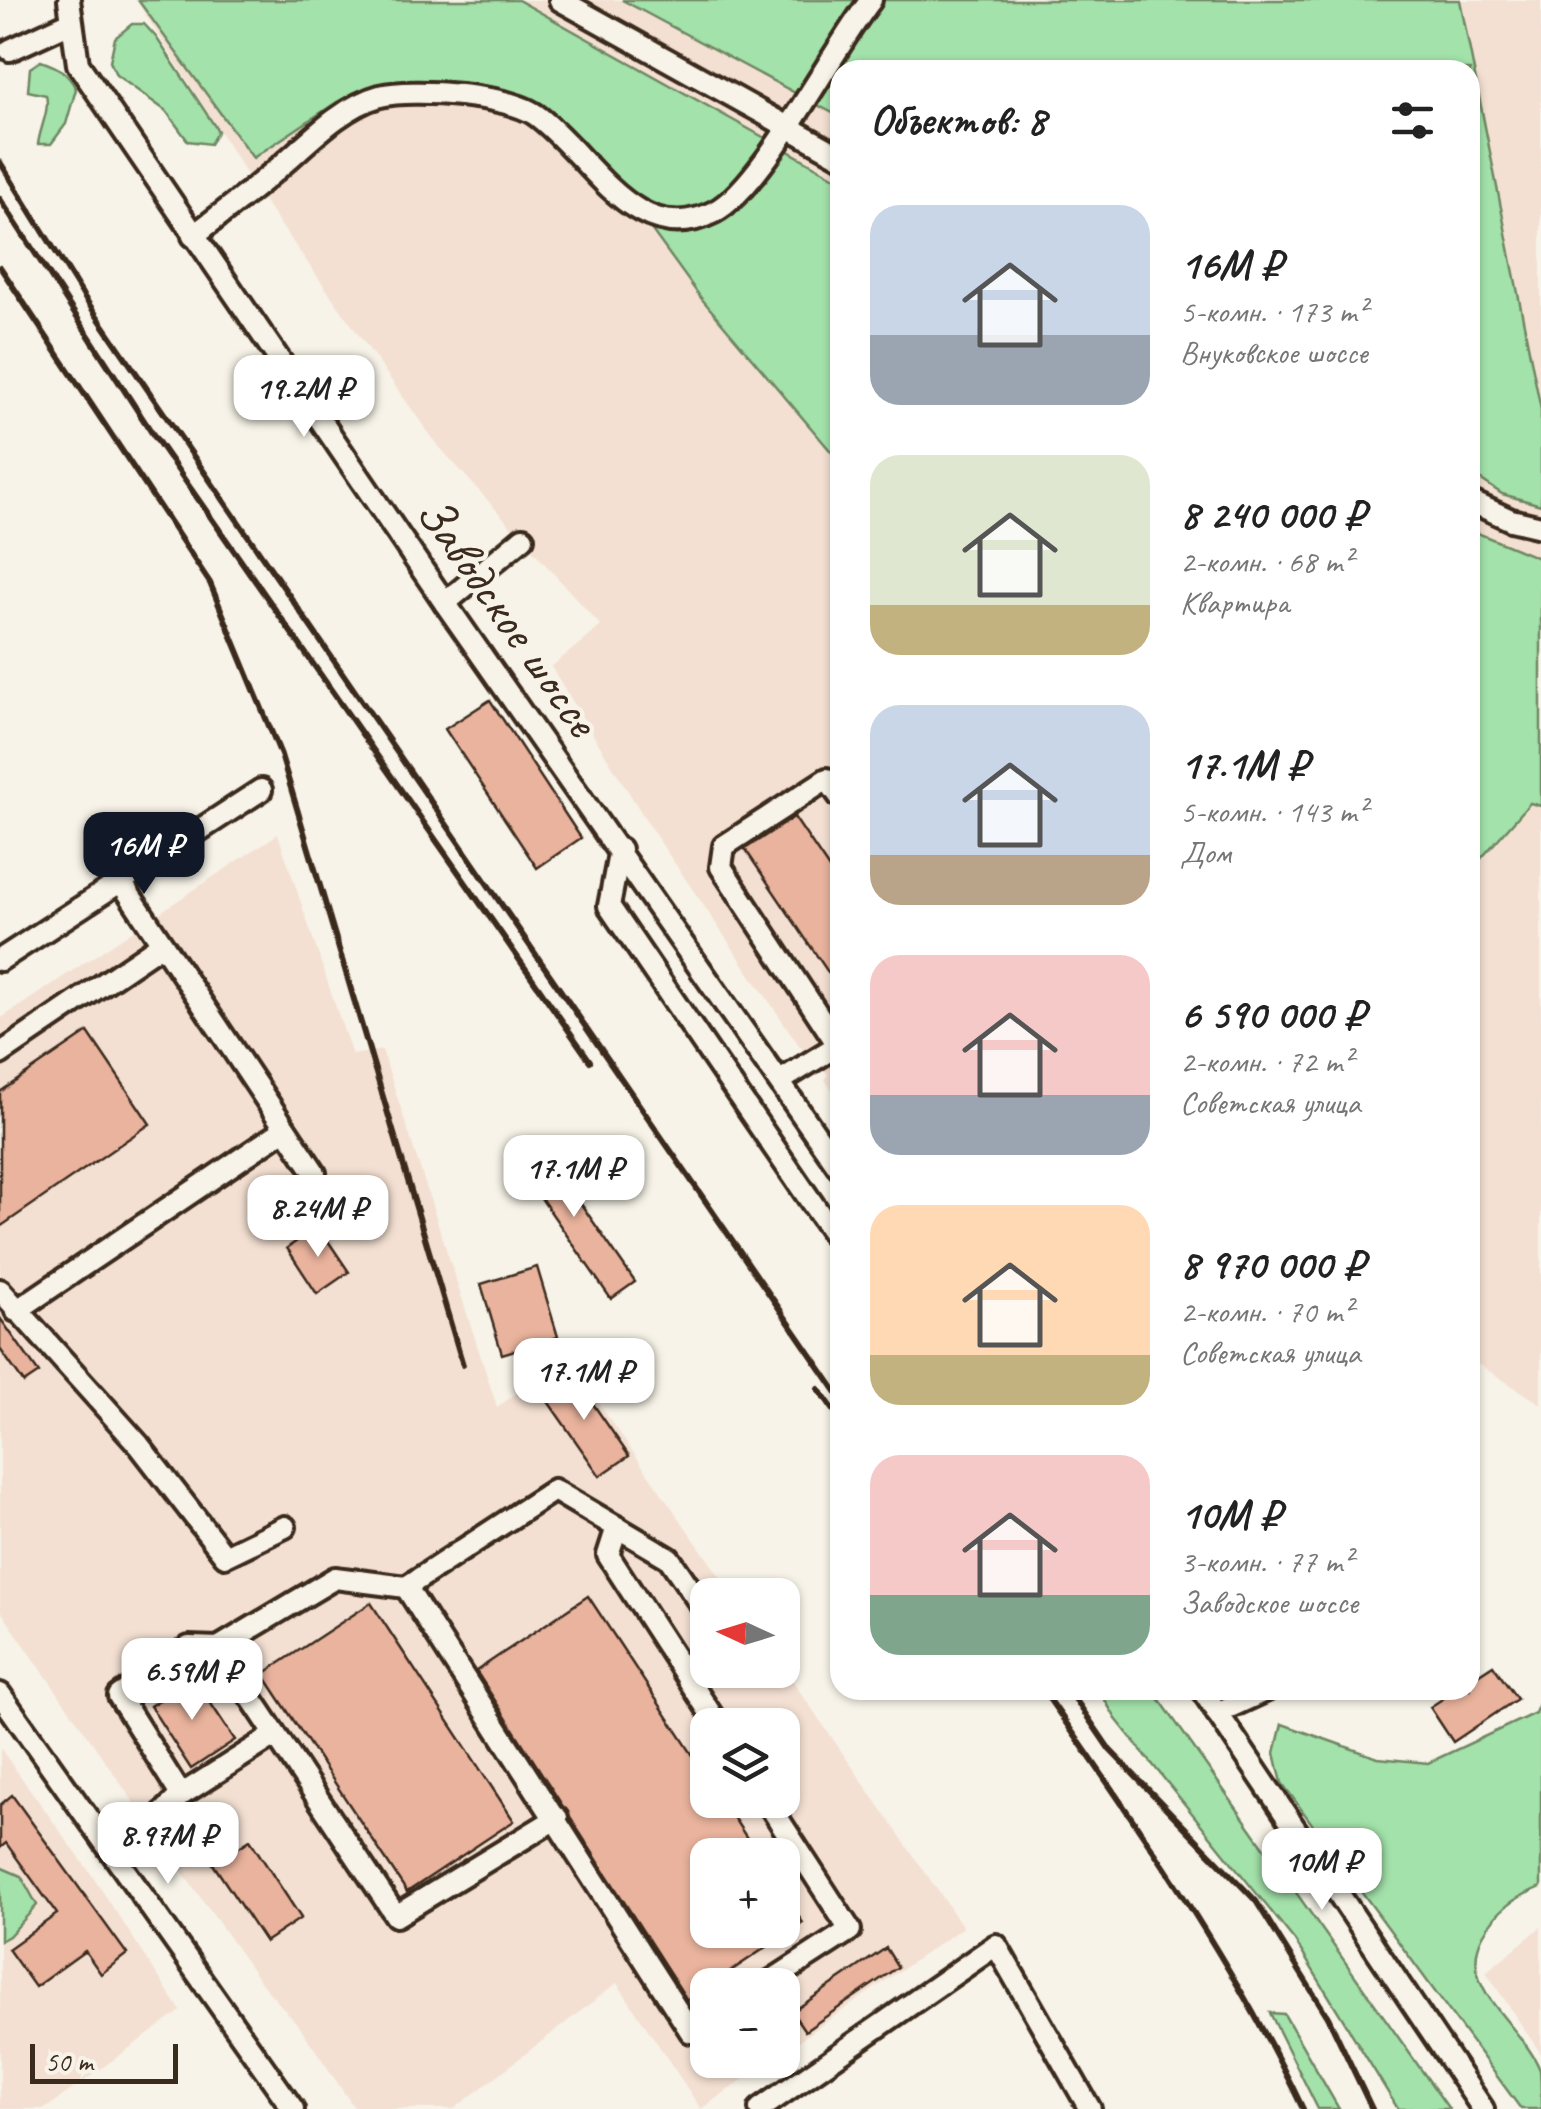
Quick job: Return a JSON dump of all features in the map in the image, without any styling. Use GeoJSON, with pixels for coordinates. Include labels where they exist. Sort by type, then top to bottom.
{"type":"FeatureCollection","features":[{"type":"Feature","properties":{"kind":"street"},"geometry":{"type":"LineString","coordinates":[[560,0],[830,150]]}},
{"type":"Feature","properties":{"kind":"street"},"geometry":{"type":"LineString","coordinates":[[831,60],[871,0]]}},
{"type":"Feature","properties":{"kind":"street"},"geometry":{"type":"LineString","coordinates":[[10,50],[70,11]]}},
{"type":"Feature","properties":{"kind":"street","name":"Заводское шоссе"},"geometry":{"type":"LineString","coordinates":[[70,11],[78,64],[192,236],[830,1154]]}},
{"type":"Feature","properties":{"kind":"street"},"geometry":{"type":"LineString","coordinates":[[192,236],[356,106],[379,96],[424,94],[480,99],[534,114],[621,200],[642,214],[662,220],[696,219],[717,211],[737,194],[830,62]]}},
{"type":"Feature","properties":{"kind":"street"},"geometry":{"type":"LineString","coordinates":[[1480,506],[1511,520],[1541,527]]}},
{"type":"Feature","properties":{"kind":"street"},"geometry":{"type":"LineString","coordinates":[[445,604],[523,538]]}},
{"type":"Feature","properties":{"kind":"street"},"geometry":{"type":"LineString","coordinates":[[830,785],[724,846],[720,858],[721,868],[830,1032]]}},
{"type":"Feature","properties":{"kind":"street"},"geometry":{"type":"LineString","coordinates":[[0,960],[261,790]]}},
{"type":"Feature","properties":{"kind":"street"},"geometry":{"type":"LineString","coordinates":[[620,849],[608,906],[830,1229]]}},
{"type":"Feature","properties":{"kind":"street"},"geometry":{"type":"LineString","coordinates":[[120,882],[315,1173],[294,1218]]}},
{"type":"Feature","properties":{"kind":"street"},"geometry":{"type":"LineString","coordinates":[[0,1054],[162,944]]}},
{"type":"Feature","properties":{"kind":"street"},"geometry":{"type":"LineString","coordinates":[[780,1081],[830,1051]]}},
{"type":"Feature","properties":{"kind":"street"},"geometry":{"type":"LineString","coordinates":[[16,1312],[285,1128]]}},
{"type":"Feature","properties":{"kind":"street"},"geometry":{"type":"LineString","coordinates":[[0,1290],[139,1445],[225,1556],[284,1527]]}},
{"type":"Feature","properties":{"kind":"street"},"geometry":{"type":"LineString","coordinates":[[180,1795],[119,1696],[188,1647],[218,1648],[334,1578],[406,1588],[554,1490],[669,1558],[690,1589]]}},
{"type":"Feature","properties":{"kind":"street"},"geometry":{"type":"LineString","coordinates":[[617,1527],[608,1555],[707,1708]]}},
{"type":"Feature","properties":{"kind":"street"},"geometry":{"type":"LineString","coordinates":[[406,1588],[690,2029]]}},
{"type":"Feature","properties":{"kind":"street"},"geometry":{"type":"LineString","coordinates":[[218,1648],[396,1916],[557,1818]]}},
{"type":"Feature","properties":{"kind":"street"},"geometry":{"type":"LineString","coordinates":[[0,1694],[293,2109]]}},
{"type":"Feature","properties":{"kind":"street"},"geometry":{"type":"LineString","coordinates":[[1209,1700],[1483,2109]]}},
{"type":"Feature","properties":{"kind":"street"},"geometry":{"type":"LineString","coordinates":[[1217,1712],[1244,1700]]}},
{"type":"Feature","properties":{"kind":"street"},"geometry":{"type":"LineString","coordinates":[[113,1854],[150,1826],[180,1795],[275,1735]]}},
{"type":"Feature","properties":{"kind":"street"},"geometry":{"type":"LineString","coordinates":[[778,1818],[850,1930],[791,1968]]}},
{"type":"Feature","properties":{"kind":"street"},"geometry":{"type":"LineString","coordinates":[[760,2109],[996,1945],[1090,2109]]}},
{"type":"Feature","properties":{"kind":"shaded area"},"geometry":{"type":"Polygon","coordinates":[[[136,0],[1541,0],[1541,1404],[1480,1365],[1480,60],[830,60],[830,1087],[825,1080],[828,1075],[811,1053],[801,1048],[654,833],[551,667],[601,626],[435,442],[263,200],[136,0]]]}},
{"type":"Feature","properties":{"kind":"shaded area"},"geometry":{"type":"Polygon","coordinates":[[[278,834],[352,1055],[382,1050],[497,1407],[567,1358],[721,1578],[690,1578],[690,1688],[798,1688],[963,1927],[800,2040],[800,1968],[690,1968],[690,2078],[745,2078],[701,2109],[617,1983],[454,2109],[355,2109],[300,2027],[262,1984],[0,1610],[0,1019],[278,834]]]}},
{"type":"Feature","properties":{"kind":"shaded area"},"geometry":{"type":"Polygon","coordinates":[[[0,1748],[89,1871],[181,2011],[45,2109],[0,2109],[0,1748]]]}},
{"type":"Feature","properties":{"kind":"shaded area"},"geometry":{"type":"Polygon","coordinates":[[[1541,1927],[1541,2054],[1486,1972],[1541,1927]]]}},
{"type":"Feature","properties":{"kind":"green space"},"geometry":{"type":"Polygon","coordinates":[[[138,0],[518,0],[830,174],[830,450],[701,298],[627,196],[545,112],[375,92],[337,102],[253,158],[138,0]]]}},
{"type":"Feature","properties":{"kind":"green space"},"geometry":{"type":"Polygon","coordinates":[[[622,0],[1460,0],[1472,60],[830,60],[830,112],[622,0]]]}},
{"type":"Feature","properties":{"kind":"green space"},"geometry":{"type":"Polygon","coordinates":[[[132,24],[144,24],[156,37],[218,131],[210,144],[188,141],[166,111],[116,75],[110,61],[115,38],[132,24]]]}},
{"type":"Feature","properties":{"kind":"green space"},"geometry":{"type":"Polygon","coordinates":[[[41,61],[62,71],[76,89],[66,124],[51,144],[38,144],[46,95],[28,91],[30,68],[41,61]]]}},
{"type":"Feature","properties":{"kind":"green space"},"geometry":{"type":"Polygon","coordinates":[[[1480,101],[1541,410],[1541,505],[1502,494],[1480,479],[1480,101]]]}},
{"type":"Feature","properties":{"kind":"green space"},"geometry":{"type":"Polygon","coordinates":[[[1480,534],[1541,559],[1541,806],[1530,803],[1480,860],[1480,534]]]}},
{"type":"Feature","properties":{"kind":"green space"},"geometry":{"type":"Polygon","coordinates":[[[1541,1699],[1541,1887],[1501,1911],[1483,1935],[1477,1954],[1484,1989],[1532,2053],[1540,2070],[1541,2109],[1521,2109],[1282,1783],[1275,1753],[1282,1724],[1378,1758],[1428,1763],[1535,1713],[1541,1699]]]}},
{"type":"Feature","properties":{"kind":"green space"},"geometry":{"type":"Polygon","coordinates":[[[1105,1700],[1160,1700],[1449,2109],[1398,2109],[1295,1941],[1116,1719],[1105,1700]]]}},
{"type":"Feature","properties":{"kind":"green space"},"geometry":{"type":"Polygon","coordinates":[[[0,1867],[21,1876],[37,1905],[0,1941],[0,1867]]]}},
{"type":"Feature","properties":{"kind":"green space"},"geometry":{"type":"Polygon","coordinates":[[[1270,2013],[1284,2014],[1339,2109],[1318,2109],[1270,2013]]]}},
{"type":"Feature","properties":{"kind":"building"},"geometry":{"type":"Polygon","coordinates":[[[490,700],[581,838],[537,868],[445,729],[490,700]]]}},
{"type":"Feature","properties":{"kind":"building"},"geometry":{"type":"Polygon","coordinates":[[[794,817],[830,870],[830,975],[745,849],[794,817]]]}},
{"type":"Feature","properties":{"kind":"building"},"geometry":{"type":"Polygon","coordinates":[[[88,1032],[150,1124],[0,1227],[0,1092],[88,1032]]]}},
{"type":"Feature","properties":{"kind":"building"},"geometry":{"type":"Polygon","coordinates":[[[538,1142],[635,1282],[611,1299],[514,1159],[538,1142]]]}},
{"type":"Feature","properties":{"kind":"building"},"geometry":{"type":"Polygon","coordinates":[[[318,1226],[349,1272],[317,1294],[287,1248],[318,1226]]]}},
{"type":"Feature","properties":{"kind":"building"},"geometry":{"type":"Polygon","coordinates":[[[537,1267],[558,1337],[502,1354],[481,1284],[537,1267]]]}},
{"type":"Feature","properties":{"kind":"building"},"geometry":{"type":"Polygon","coordinates":[[[0,1318],[39,1373],[24,1383],[0,1349],[0,1318]]]}},
{"type":"Feature","properties":{"kind":"building"},"geometry":{"type":"Polygon","coordinates":[[[569,1369],[629,1456],[600,1476],[540,1390],[569,1369]]]}},
{"type":"Feature","properties":{"kind":"building"},"geometry":{"type":"Polygon","coordinates":[[[588,1596],[690,1751],[690,1818],[734,1818],[747,1838],[690,1838],[690,1948],[765,1948],[735,1968],[690,1968],[687,2000],[476,1671],[588,1596]]]}},
{"type":"Feature","properties":{"kind":"building"},"geometry":{"type":"Polygon","coordinates":[[[371,1603],[514,1821],[407,1892],[263,1674],[371,1603]]]}},
{"type":"Feature","properties":{"kind":"building"},"geometry":{"type":"Polygon","coordinates":[[[1493,1665],[1517,1699],[1453,1742],[1430,1707],[1441,1700],[1480,1700],[1480,1673],[1493,1665]]]}},
{"type":"Feature","properties":{"kind":"building"},"geometry":{"type":"Polygon","coordinates":[[[194,1678],[235,1740],[191,1769],[150,1706],[194,1678]]]}},
{"type":"Feature","properties":{"kind":"building"},"geometry":{"type":"Polygon","coordinates":[[[12,1795],[127,1954],[101,1974],[85,1951],[35,1987],[8,1949],[57,1914],[6,1843],[0,1848],[0,1805],[12,1795]]]}},
{"type":"Feature","properties":{"kind":"building"},"geometry":{"type":"Polygon","coordinates":[[[250,1840],[301,1918],[265,1942],[213,1864],[250,1840]]]}},
{"type":"Feature","properties":{"kind":"building"},"geometry":{"type":"Polygon","coordinates":[[[886,1948],[898,1967],[805,2031],[800,2024],[800,2007],[886,1948]]]}},
{"type":"Feature","properties":{"kind":"railway"},"geometry":{"type":"LineString","coordinates":[[0,162],[84,297],[830,1382]]}},
{"type":"Feature","properties":{"kind":"railway"},"geometry":{"type":"LineString","coordinates":[[0,199],[154,436],[590,1061]]}},
{"type":"Feature","properties":{"kind":"railway"},"geometry":{"type":"LineString","coordinates":[[0,267],[210,583],[281,755],[463,1365]]}},
{"type":"Feature","properties":{"kind":"railway"},"geometry":{"type":"LineString","coordinates":[[819,1389],[830,1405]]}},
{"type":"Feature","properties":{"kind":"railway"},"geometry":{"type":"LineString","coordinates":[[1050,1700],[1215,1947],[1303,2109]]}},
{"type":"Feature","properties":{"kind":"railway"},"geometry":{"type":"LineString","coordinates":[[1076,1700],[1110,1750],[1256,1901],[1328,2017],[1372,2109]]}}]}
